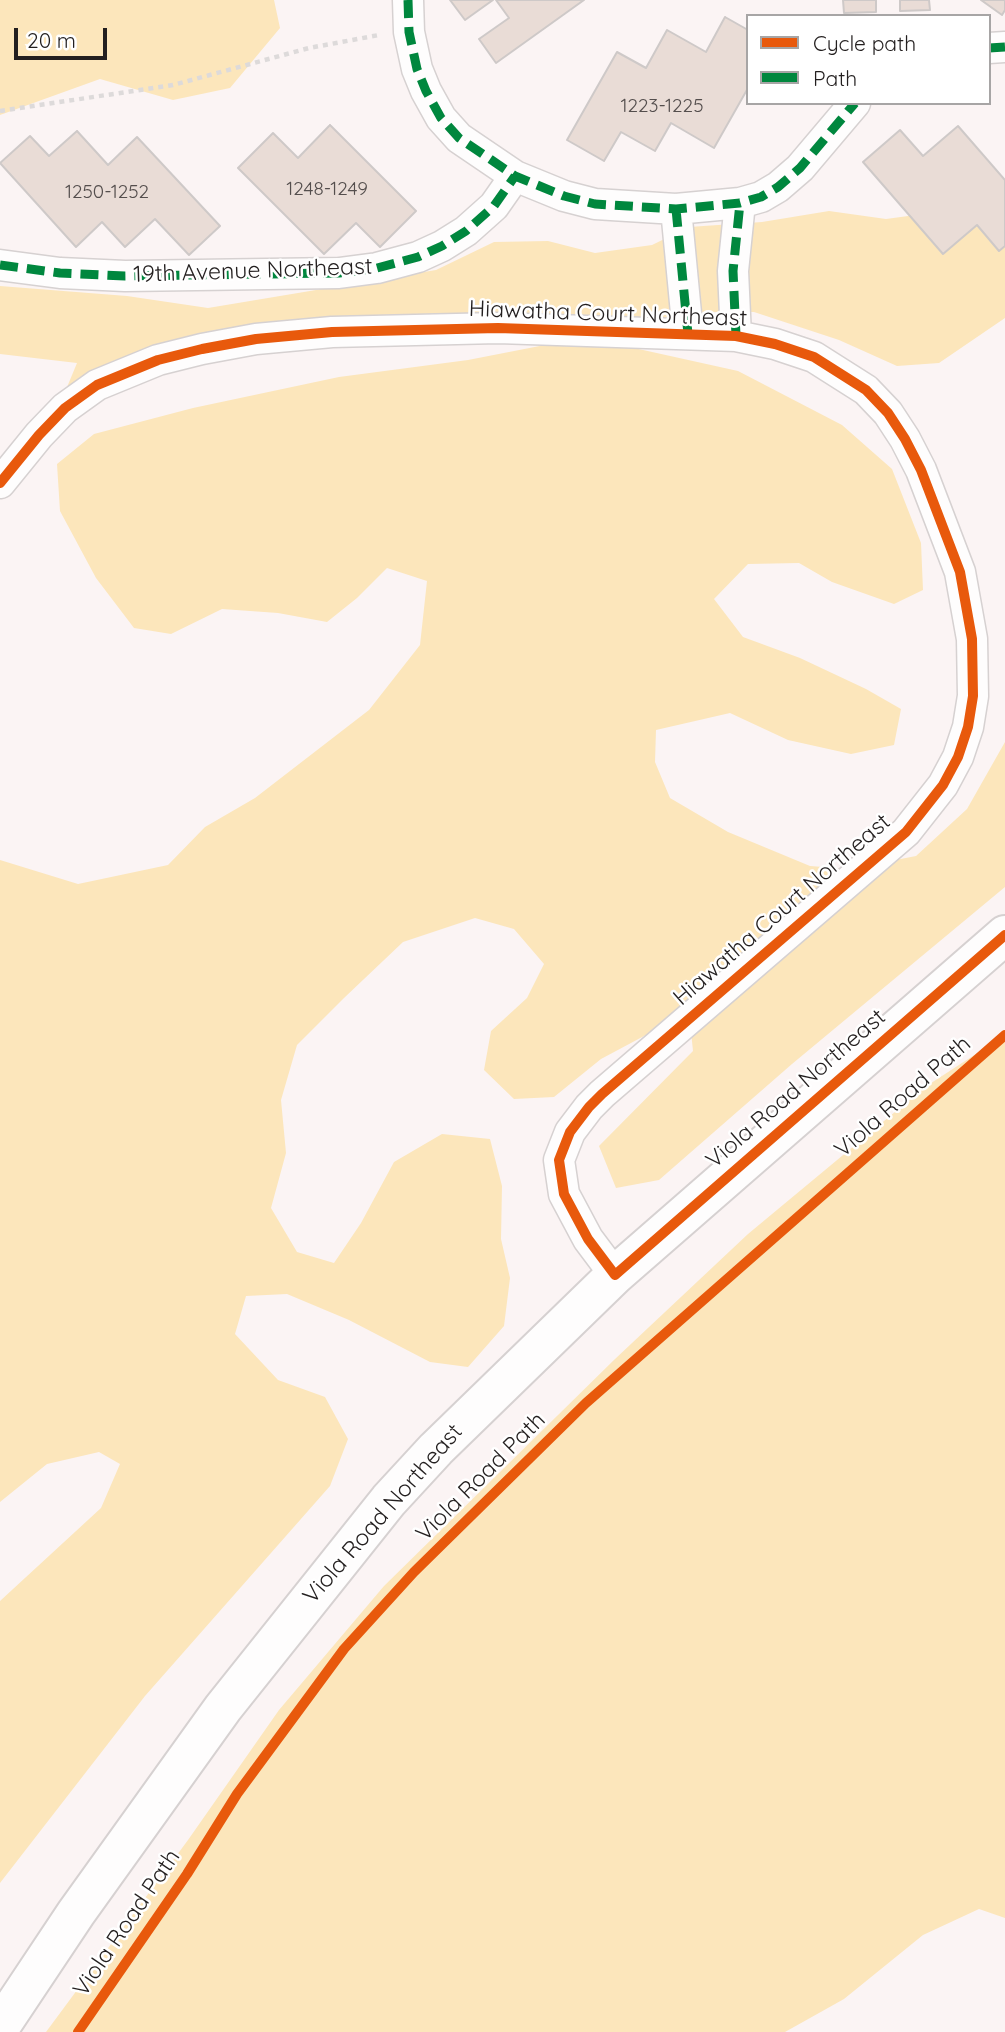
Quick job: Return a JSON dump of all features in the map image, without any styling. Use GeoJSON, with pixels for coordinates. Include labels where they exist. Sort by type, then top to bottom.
{"type":"FeatureCollection","features":[{"type":"Feature","properties":{"kind":"main road","name":"Viola Road Northeast"},"geometry":{"type":"LineString","coordinates":[[0,2027],[76,1913],[223,1708],[389,1500],[507,1378],[615,1275],[1005,935]]}},
{"type":"Feature","properties":{"kind":"street"},"geometry":{"type":"LineString","coordinates":[[408,0],[409,32],[417,69],[441,118],[459,138],[515,176],[564,196],[595,204],[676,209],[740,203],[761,197],[778,187],[800,168],[853,105]]}},
{"type":"Feature","properties":{"kind":"street","name":"19th Avenue Northeast"},"geometry":{"type":"LineString","coordinates":[[0,265],[60,273],[125,276],[339,273],[377,268],[418,257],[466,231],[494,206],[515,176]]}},
{"type":"Feature","properties":{"kind":"street"},"geometry":{"type":"LineString","coordinates":[[736,336],[733,271],[740,203]]}},
{"type":"Feature","properties":{"kind":"street"},"geometry":{"type":"LineString","coordinates":[[676,209],[688,334]]}},
{"type":"Feature","properties":{"kind":"street","name":"Hiawatha Court Northeast"},"geometry":{"type":"LineString","coordinates":[[0,483],[65,408],[97,385],[158,360],[256,339],[358,332],[498,328],[736,336],[814,357],[866,390],[888,413],[905,439],[935,505],[960,572],[972,639],[973,696],[968,727],[958,757],[943,785],[906,832],[602,1094],[570,1132],[559,1160],[565,1194],[588,1239],[615,1275]]}},
{"type":"Feature","properties":{"kind":"path"},"geometry":{"type":"LineString","coordinates":[[0,111],[173,85],[309,48],[373,35],[409,32]]}},
{"type":"Feature","properties":{"kind":"shaded area"},"geometry":{"type":"Polygon","coordinates":[[[0,0],[274,0],[280,28],[230,88],[173,100],[100,79],[0,115],[0,0]]]}},
{"type":"Feature","properties":{"kind":"shaded area"},"geometry":{"type":"Polygon","coordinates":[[[1005,198],[1005,318],[939,363],[897,366],[839,340],[754,312],[696,312],[609,334],[392,323],[65,392],[77,363],[0,354],[0,286],[127,296],[208,308],[436,270],[494,242],[548,241],[595,253],[652,245],[689,227],[762,222],[829,211],[886,219],[945,211],[1005,198]]]}},
{"type":"Feature","properties":{"kind":"shaded area"},"geometry":{"type":"Polygon","coordinates":[[[550,344],[616,344],[738,371],[842,425],[892,469],[921,543],[923,590],[894,604],[832,582],[799,563],[748,564],[714,599],[743,637],[800,658],[901,709],[894,745],[851,754],[788,740],[730,713],[656,730],[655,762],[670,798],[728,832],[810,866],[850,869],[916,856],[967,809],[1005,742],[1005,887],[792,1064],[659,1180],[616,1188],[599,1146],[693,1051],[689,1012],[601,1059],[554,1097],[514,1099],[484,1070],[491,1031],[527,998],[544,964],[514,929],[475,918],[403,942],[344,998],[297,1045],[281,1100],[286,1153],[271,1208],[297,1252],[334,1263],[361,1223],[394,1162],[442,1134],[490,1139],[502,1186],[501,1239],[510,1278],[504,1326],[468,1367],[430,1362],[349,1320],[287,1294],[246,1296],[235,1334],[278,1380],[325,1397],[348,1439],[330,1486],[145,1696],[0,1883],[0,1601],[101,1508],[120,1464],[99,1452],[47,1464],[0,1502],[0,860],[78,884],[168,865],[205,827],[255,798],[369,710],[420,645],[427,581],[387,568],[357,598],[327,622],[278,613],[222,609],[171,634],[134,628],[96,578],[60,511],[57,464],[94,434],[193,408],[339,377],[468,360],[550,344]]]}},
{"type":"Feature","properties":{"kind":"shaded area"},"geometry":{"type":"Polygon","coordinates":[[[1005,1035],[1005,1918],[979,1909],[923,1935],[844,1999],[785,2032],[46,2032],[188,1840],[279,1710],[384,1586],[615,1359],[748,1234],[925,1087],[1005,1035]]]}},
{"type":"Feature","properties":{"kind":"building"},"geometry":{"type":"Polygon","coordinates":[[[450,0],[493,0],[465,20],[450,0]]]}},
{"type":"Feature","properties":{"kind":"building"},"geometry":{"type":"Polygon","coordinates":[[[496,0],[584,0],[496,63],[479,39],[509,18],[496,0]]]}},
{"type":"Feature","properties":{"kind":"building"},"geometry":{"type":"Polygon","coordinates":[[[843,0],[876,0],[876,12],[844,13],[843,0]]]}},
{"type":"Feature","properties":{"kind":"building"},"geometry":{"type":"Polygon","coordinates":[[[900,0],[929,0],[930,10],[900,11],[900,0]]]}},
{"type":"Feature","properties":{"kind":"building"},"geometry":{"type":"Polygon","coordinates":[[[981,0],[1005,0],[1005,10],[1002,15],[981,0]]]}},
{"type":"Feature","properties":{"kind":"building"},"geometry":{"type":"Polygon","coordinates":[[[725,17],[746,29],[746,92],[714,148],[671,123],[655,151],[621,132],[604,161],[567,140],[617,52],[646,68],[667,30],[706,52],[725,17]]]}},
{"type":"Feature","properties":{"kind":"building"},"geometry":{"type":"Polygon","coordinates":[[[330,125],[416,211],[380,247],[356,223],[324,254],[238,168],[273,133],[298,158],[330,125]]]}},
{"type":"Feature","properties":{"kind":"building"},"geometry":{"type":"Polygon","coordinates":[[[958,126],[1005,180],[1005,246],[999,251],[977,225],[943,254],[863,162],[900,130],[923,156],[958,126]]]}},
{"type":"Feature","properties":{"kind":"building"},"geometry":{"type":"Polygon","coordinates":[[[77,131],[108,165],[137,137],[220,226],[189,255],[155,219],[125,247],[102,222],[76,247],[0,163],[30,136],[49,156],[77,131]]]}},
{"type":"Feature","properties":{"kind":"marked path"},"geometry":{"type":"LineString","coordinates":[[408,0],[409,32],[417,69],[441,118],[459,138],[515,176],[564,196],[595,204],[676,209],[740,203],[761,197],[778,187],[800,168],[853,105]]}},
{"type":"Feature","properties":{"kind":"marked path"},"geometry":{"type":"LineString","coordinates":[[991,48],[1005,47]]}},
{"type":"Feature","properties":{"kind":"marked path"},"geometry":{"type":"LineString","coordinates":[[0,265],[60,273],[125,276],[339,273],[377,268],[418,257],[466,231],[494,206],[515,176]]}},
{"type":"Feature","properties":{"kind":"marked path"},"geometry":{"type":"LineString","coordinates":[[736,336],[733,271],[740,203]]}},
{"type":"Feature","properties":{"kind":"marked path"},"geometry":{"type":"LineString","coordinates":[[676,209],[688,334]]}},
{"type":"Feature","properties":{"kind":"cycle path"},"geometry":{"type":"LineString","coordinates":[[0,483],[65,408],[97,385],[158,360],[202,349],[256,339],[332,332],[498,328],[736,336],[775,344],[814,357],[866,390],[888,413],[921,470],[960,572],[972,639],[973,696],[968,727],[958,757],[943,785],[906,832],[602,1094],[570,1132],[559,1160],[564,1194],[588,1239],[615,1275],[1005,935]]}},
{"type":"Feature","properties":{"kind":"cycle path","name":"Viola Road Path"},"geometry":{"type":"LineString","coordinates":[[78,2032],[187,1874],[237,1794],[344,1649],[414,1572],[586,1403],[1005,1035]]}}]}
